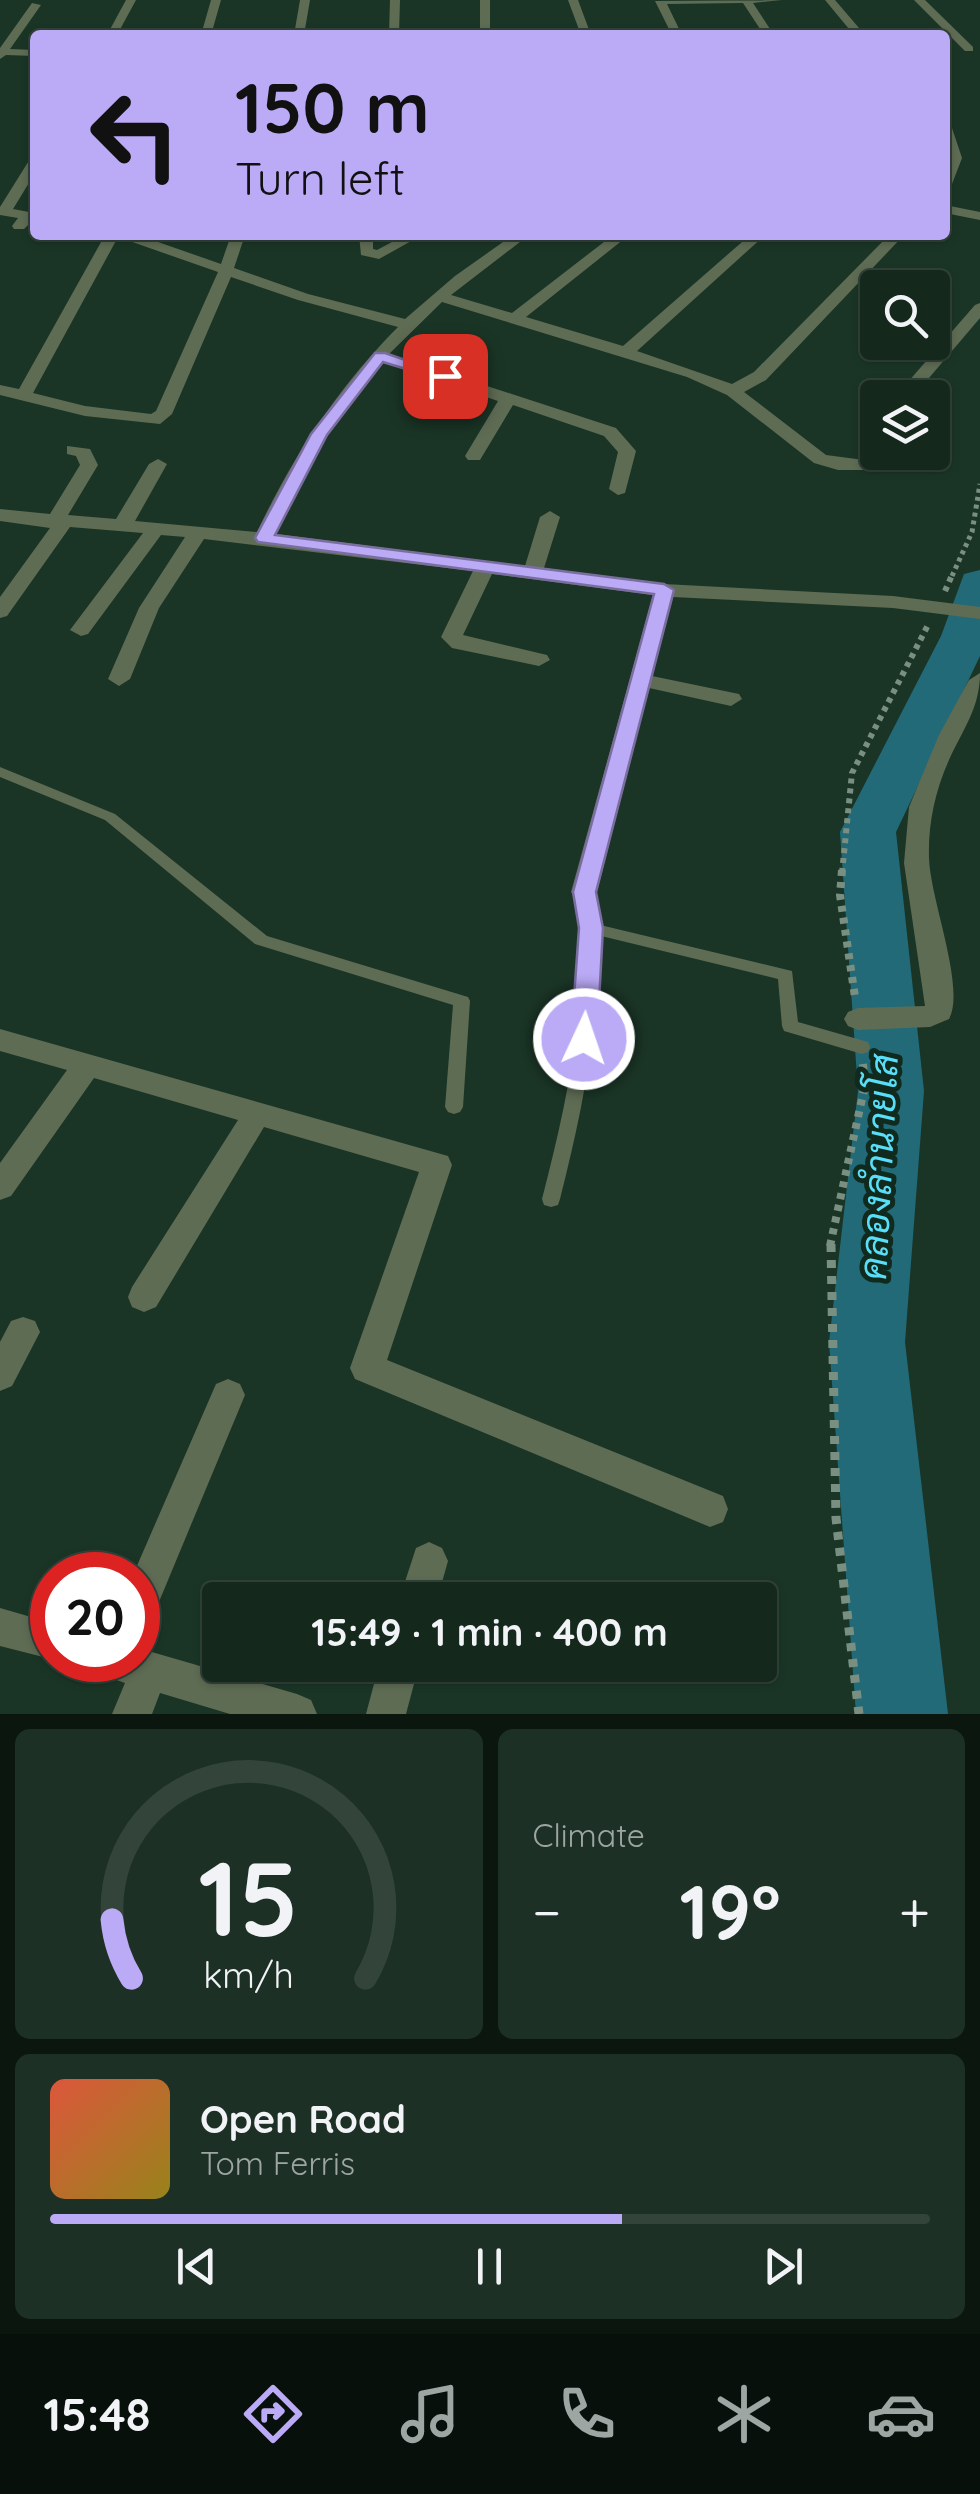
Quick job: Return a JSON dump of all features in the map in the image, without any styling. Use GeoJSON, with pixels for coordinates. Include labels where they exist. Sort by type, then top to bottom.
{"type":"FeatureCollection","features":[{"type":"Feature","properties":{"kind":"street"},"geometry":{"type":"LineString","coordinates":[[115,30],[131,0]]}},
{"type":"Feature","properties":{"kind":"street"},"geometry":{"type":"LineString","coordinates":[[207,30],[216,0]]}},
{"type":"Feature","properties":{"kind":"street"},"geometry":{"type":"LineString","coordinates":[[300,30],[305,0]]}},
{"type":"Feature","properties":{"kind":"street"},"geometry":{"type":"LineString","coordinates":[[394,30],[395,0]]}},
{"type":"Feature","properties":{"kind":"street"},"geometry":{"type":"LineString","coordinates":[[484,0],[485,30]]}},
{"type":"Feature","properties":{"kind":"street"},"geometry":{"type":"LineString","coordinates":[[574,0],[584,30]]}},
{"type":"Feature","properties":{"kind":"street"},"geometry":{"type":"LineString","coordinates":[[675,30],[660,0],[777,0]]}},
{"type":"Feature","properties":{"kind":"street"},"geometry":{"type":"LineString","coordinates":[[746,0],[765,30]]}},
{"type":"Feature","properties":{"kind":"street"},"geometry":{"type":"LineString","coordinates":[[830,0],[856,30]]}},
{"type":"Feature","properties":{"kind":"street"},"geometry":{"type":"LineString","coordinates":[[918,0],[949,30]]}},
{"type":"Feature","properties":{"kind":"street"},"geometry":{"type":"LineString","coordinates":[[1,54],[36,5]]}},
{"type":"Feature","properties":{"kind":"street"},"geometry":{"type":"LineString","coordinates":[[950,31],[972,52]]}},
{"type":"Feature","properties":{"kind":"street"},"geometry":{"type":"LineString","coordinates":[[1,54],[30,53]]}},
{"type":"Feature","properties":{"kind":"street"},"geometry":{"type":"LineString","coordinates":[[950,140],[956,158],[950,172]]}},
{"type":"Feature","properties":{"kind":"street"},"geometry":{"type":"LineString","coordinates":[[24,225],[21,213],[2,210],[30,169]]}},
{"type":"Feature","properties":{"kind":"street"},"geometry":{"type":"LineString","coordinates":[[0,183],[20,184]]}},
{"type":"Feature","properties":{"kind":"street"},"geometry":{"type":"LineString","coordinates":[[950,209],[980,216]]}},
{"type":"Feature","properties":{"kind":"street"},"geometry":{"type":"LineString","coordinates":[[24,395],[109,240]]}},
{"type":"Feature","properties":{"kind":"street"},"geometry":{"type":"LineString","coordinates":[[142,240],[319,288],[425,310]]}},
{"type":"Feature","properties":{"kind":"street"},"geometry":{"type":"LineString","coordinates":[[174,240],[303,297],[410,325]]}},
{"type":"Feature","properties":{"kind":"street"},"geometry":{"type":"LineString","coordinates":[[0,390],[84,411],[154,420],[163,414],[236,240]]}},
{"type":"Feature","properties":{"kind":"street"},"geometry":{"type":"LineString","coordinates":[[366,240],[366,252],[379,255],[406,240]]}},
{"type":"Feature","properties":{"kind":"street"},"geometry":{"type":"LineString","coordinates":[[264,538],[319,434],[380,356],[439,296],[515,240]]}},
{"type":"Feature","properties":{"kind":"street"},"geometry":{"type":"LineString","coordinates":[[515,318],[616,240]]}},
{"type":"Feature","properties":{"kind":"street"},"geometry":{"type":"LineString","coordinates":[[626,352],[752,240]]}},
{"type":"Feature","properties":{"kind":"street"},"geometry":{"type":"LineString","coordinates":[[733,392],[760,376],[891,240]]}},
{"type":"Feature","properties":{"kind":"street"},"geometry":{"type":"LineString","coordinates":[[439,296],[693,373],[733,392],[820,459],[860,466]]}},
{"type":"Feature","properties":{"kind":"street"},"geometry":{"type":"LineString","coordinates":[[918,380],[980,308]]}},
{"type":"Feature","properties":{"kind":"street"},"geometry":{"type":"LineString","coordinates":[[380,356],[610,432],[627,450],[618,490]]}},
{"type":"Feature","properties":{"kind":"street"},"geometry":{"type":"LineString","coordinates":[[474,456],[509,397]]}},
{"type":"Feature","properties":{"kind":"street"},"geometry":{"type":"LineString","coordinates":[[0,612],[58,523],[89,465],[84,453],[73,450]]}},
{"type":"Feature","properties":{"kind":"street"},"geometry":{"type":"LineString","coordinates":[[120,528],[158,464]]}},
{"type":"Feature","properties":{"kind":"street"},"geometry":{"type":"LineString","coordinates":[[0,516],[264,538],[664,590],[980,613]]}},
{"type":"Feature","properties":{"kind":"street"},"geometry":{"type":"LineString","coordinates":[[533,573],[550,517]]}},
{"type":"Feature","properties":{"kind":"street"},"geometry":{"type":"LineString","coordinates":[[81,630],[155,530]]}},
{"type":"Feature","properties":{"kind":"street"},"geometry":{"type":"LineString","coordinates":[[119,679],[149,608],[198,532]]}},
{"type":"Feature","properties":{"kind":"street"},"geometry":{"type":"LineString","coordinates":[[485,566],[452,637],[539,660]]}},
{"type":"Feature","properties":{"kind":"street"},"geometry":{"type":"LineString","coordinates":[[584,892],[664,590]]}},
{"type":"Feature","properties":{"kind":"street"},"geometry":{"type":"LineString","coordinates":[[640,680],[731,700]]}},
{"type":"Feature","properties":{"kind":"street"},"geometry":{"type":"LineString","coordinates":[[861,1018],[930,1016],[937,1015],[940,1008],[920,894],[918,808],[934,764],[980,680]]}},
{"type":"Feature","properties":{"kind":"street"},"geometry":{"type":"LineString","coordinates":[[0,1040],[438,1165],[367,1368],[710,1510]]}},
{"type":"Feature","properties":{"kind":"street"},"geometry":{"type":"LineString","coordinates":[[0,1187],[87,1065]]}},
{"type":"Feature","properties":{"kind":"street"},"geometry":{"type":"LineString","coordinates":[[144,1297],[256,1114]]}},
{"type":"Feature","properties":{"kind":"street"},"geometry":{"type":"LineString","coordinates":[[0,1375],[23,1332]]}},
{"type":"Feature","properties":{"kind":"street"},"geometry":{"type":"LineString","coordinates":[[160,1556],[228,1396]]}},
{"type":"Feature","properties":{"kind":"street"},"geometry":{"type":"LineString","coordinates":[[423,1582],[429,1560]]}},
{"type":"Feature","properties":{"kind":"street"},"geometry":{"type":"LineString","coordinates":[[0,1627],[30,1636]]}},
{"type":"Feature","properties":{"kind":"street"},"geometry":{"type":"LineString","coordinates":[[160,1674],[297,1714]]}},
{"type":"Feature","properties":{"kind":"street"},"geometry":{"type":"LineString","coordinates":[[126,1682],[132,1714]]}},
{"type":"Feature","properties":{"kind":"street"},"geometry":{"type":"LineString","coordinates":[[386,1714],[395,1682]]}},
{"type":"Feature","properties":{"kind":"lane"},"geometry":{"type":"LineString","coordinates":[[0,772],[110,817],[260,940],[462,1001],[454,1107]]}},
{"type":"Feature","properties":{"kind":"lane"},"geometry":{"type":"LineString","coordinates":[[550,1199],[582,1076],[591,928],[584,892]]}},
{"type":"Feature","properties":{"kind":"lane"},"geometry":{"type":"LineString","coordinates":[[591,928],[786,975],[790,1026],[862,1048]]}},
{"type":"Feature","properties":{"kind":"path"},"geometry":{"type":"LineString","coordinates":[[861,1018],[840,895],[852,773],[972,532],[980,484]]}},
{"type":"Feature","properties":{"kind":"path"},"geometry":{"type":"LineString","coordinates":[[859,1714],[836,1518],[830,1248],[865,1085],[862,1048]]}},
{"type":"Feature","properties":{"kind":"waterway","name":"คลองลำนายโส"},"geometry":{"type":"LineString","coordinates":[[902,1714],[867,1342],[891,1091],[868,832],[965,636],[980,584]]}},
{"type":"Feature","properties":{"kind":"route"},"geometry":{"type":"LineString","coordinates":[[445,376],[380,356],[319,434],[264,538],[664,590],[584,892],[591,928],[584,1039]]}}]}
